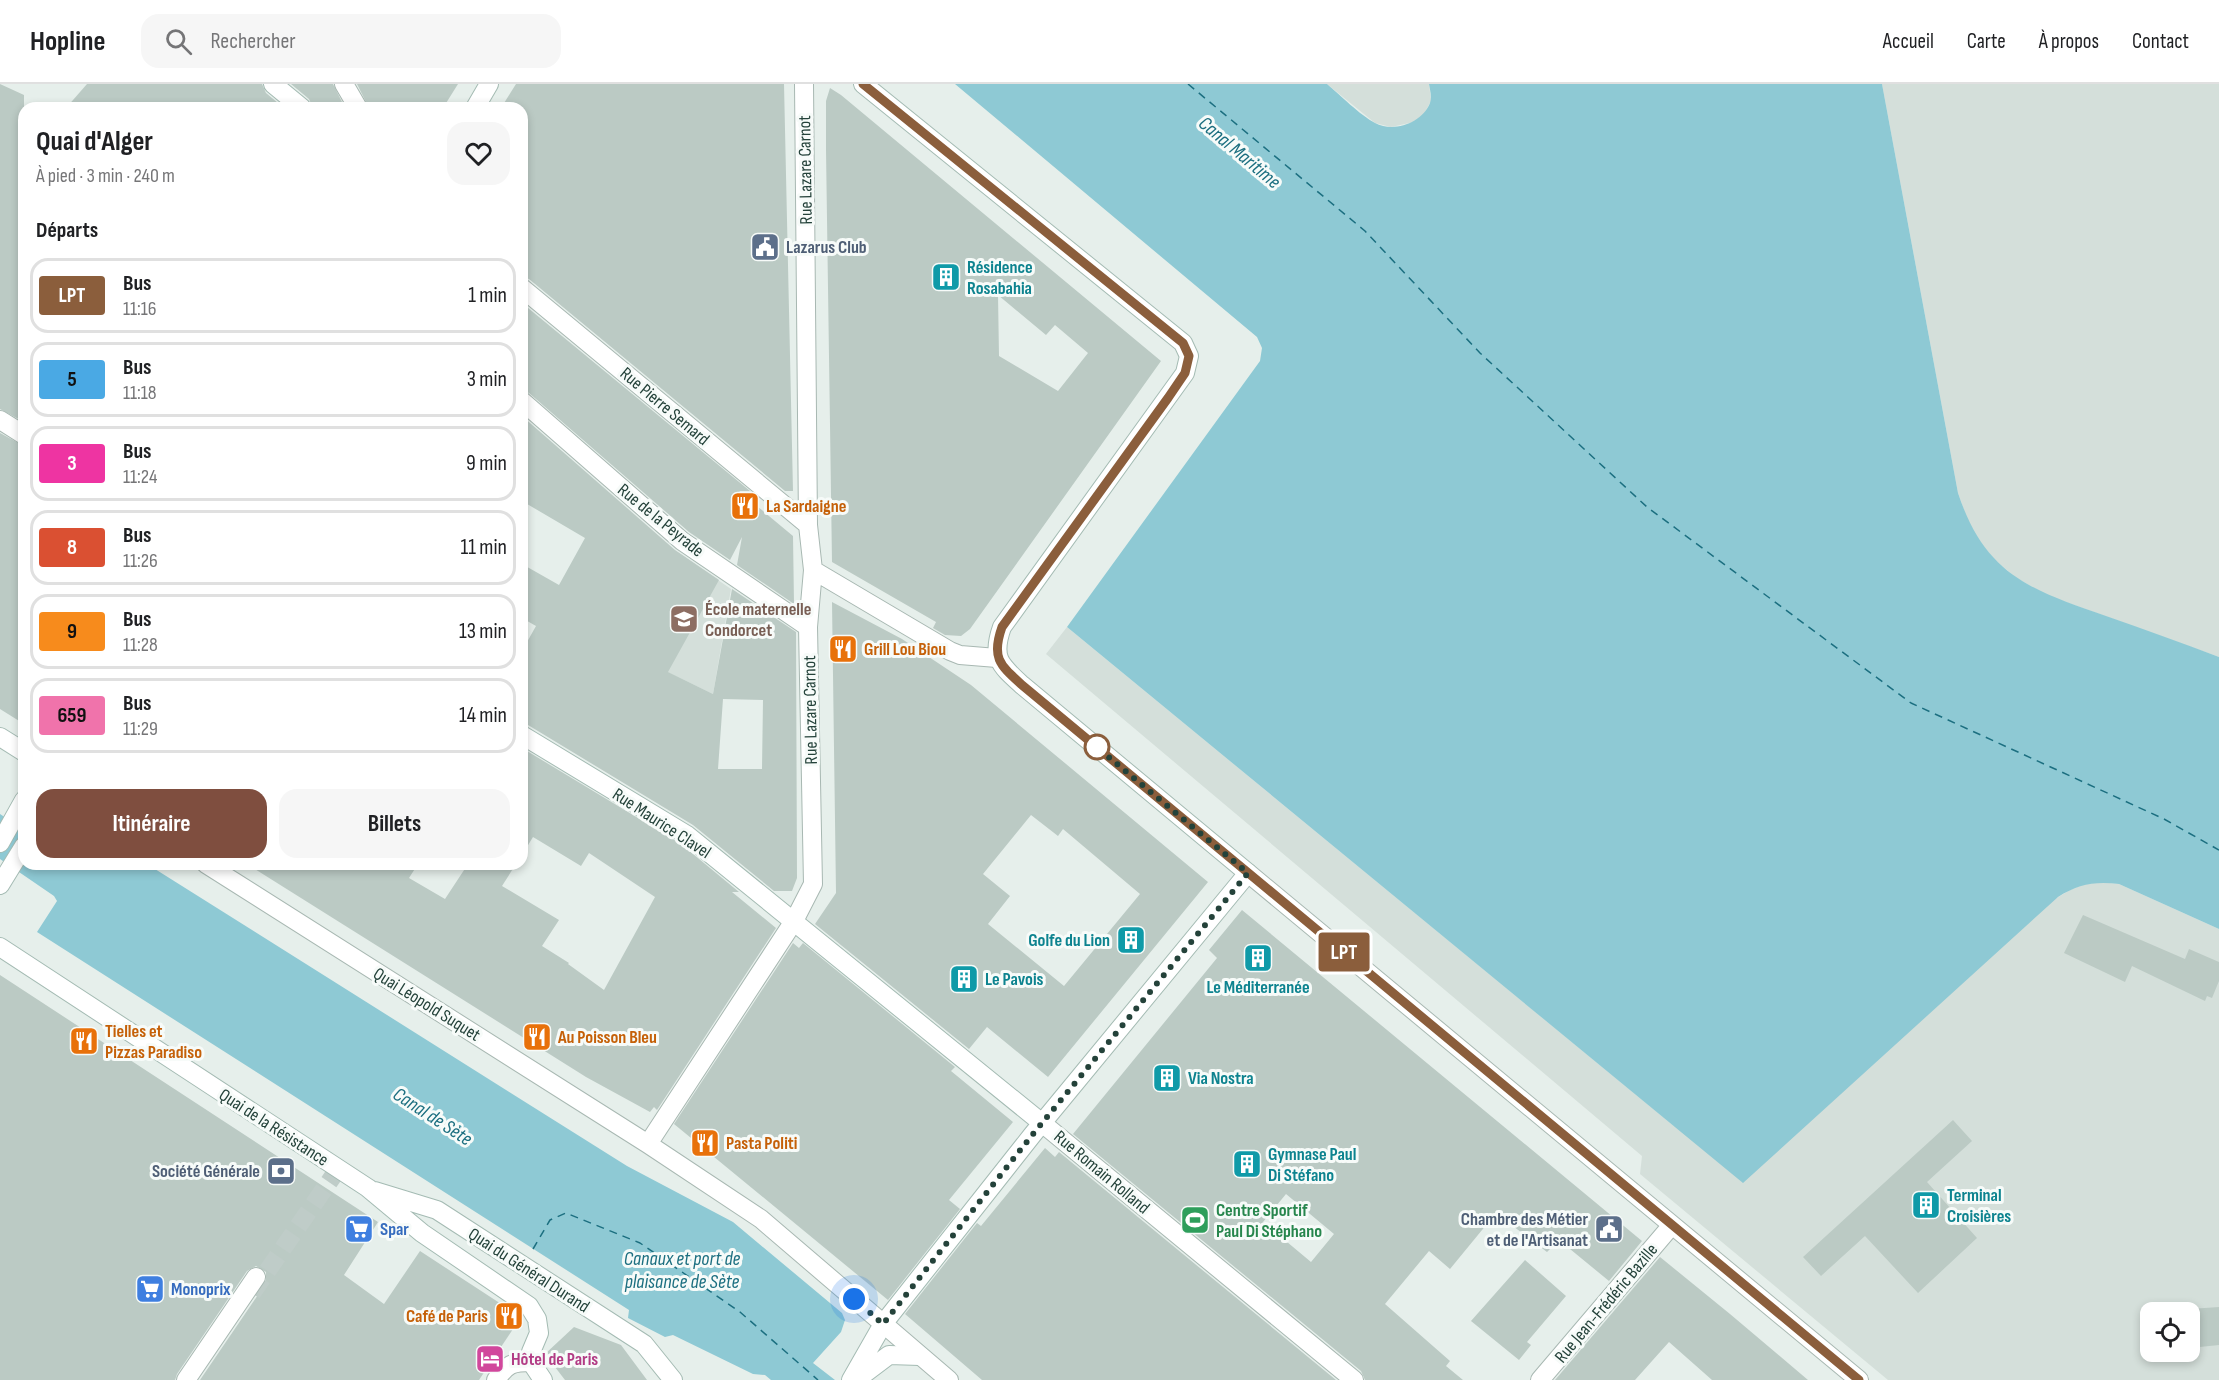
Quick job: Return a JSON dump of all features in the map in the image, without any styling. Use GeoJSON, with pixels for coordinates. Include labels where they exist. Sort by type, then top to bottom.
{"type":"FeatureCollection","features":[{"type":"Feature","properties":{"kind":"street"},"geometry":{"type":"LineString","coordinates":[[273,84],[295,102]]}},
{"type":"Feature","properties":{"kind":"street"},"geometry":{"type":"LineString","coordinates":[[344,84],[354,102]]}},
{"type":"Feature","properties":{"kind":"street"},"geometry":{"type":"LineString","coordinates":[[478,102],[489,84]]}},
{"type":"Feature","properties":{"kind":"street","name":"Rue Lazare Carnot"},"geometry":{"type":"LineString","coordinates":[[648,1144],[794,921],[813,884],[808,627],[813,570],[808,525],[804,84]]}},
{"type":"Feature","properties":{"kind":"street"},"geometry":{"type":"LineString","coordinates":[[863,84],[1183,343],[1189,356],[1185,373],[1002,627],[996,643],[997,658],[1003,668],[1859,1380]]}},
{"type":"Feature","properties":{"kind":"street","name":"Rue Pierre Semard"},"geometry":{"type":"LineString","coordinates":[[528,293],[808,525]]}},
{"type":"Feature","properties":{"kind":"street","name":"Rue de la Peyrade"},"geometry":{"type":"LineString","coordinates":[[528,406],[682,541],[808,627]]}},
{"type":"Feature","properties":{"kind":"street"},"geometry":{"type":"LineString","coordinates":[[0,420],[18,431]]}},
{"type":"Feature","properties":{"kind":"street"},"geometry":{"type":"LineString","coordinates":[[813,570],[950,651],[960,655],[997,658]]}},
{"type":"Feature","properties":{"kind":"street"},"geometry":{"type":"LineString","coordinates":[[0,737],[18,750]]}},
{"type":"Feature","properties":{"kind":"street","name":"Rue Maurice Clavel"},"geometry":{"type":"LineString","coordinates":[[528,739],[687,835],[794,921]]}},
{"type":"Feature","properties":{"kind":"street"},"geometry":{"type":"LineString","coordinates":[[0,843],[18,812]]}},
{"type":"Feature","properties":{"kind":"street"},"geometry":{"type":"LineString","coordinates":[[0,885],[18,855]]}},
{"type":"Feature","properties":{"kind":"street","name":"Quai Léopold Suquet"},"geometry":{"type":"LineString","coordinates":[[215,870],[648,1144],[760,1219],[949,1380]]}},
{"type":"Feature","properties":{"kind":"street"},"geometry":{"type":"LineString","coordinates":[[850,1380],[883,1324],[1042,1123],[1248,873]]}},
{"type":"Feature","properties":{"kind":"street","name":"Rue Romain Rolland"},"geometry":{"type":"LineString","coordinates":[[794,921],[1354,1380]]}},
{"type":"Feature","properties":{"kind":"street","name":"Quai de la Résistance"},"geometry":{"type":"LineString","coordinates":[[0,948],[368,1188],[422,1233],[529,1306],[537,1319],[539,1333],[531,1352],[531,1362]]}},
{"type":"Feature","properties":{"kind":"street","name":"Quai du Général Durand"},"geometry":{"type":"LineString","coordinates":[[368,1188],[437,1210],[644,1344],[673,1380]]}},
{"type":"Feature","properties":{"kind":"street","name":"Rue Jean-Frédéric Bazille"},"geometry":{"type":"LineString","coordinates":[[1540,1380],[1672,1225]]}},
{"type":"Feature","properties":{"kind":"street"},"geometry":{"type":"LineString","coordinates":[[186,1380],[256,1276]]}},
{"type":"Feature","properties":{"kind":"street"},"geometry":{"type":"LineString","coordinates":[[856,1380],[889,1355],[920,1356]]}},
{"type":"Feature","properties":{"kind":"street"},"geometry":{"type":"LineString","coordinates":[[496,1380],[505,1367],[518,1362],[531,1362],[543,1380]]}},
{"type":"Feature","properties":{"kind":"shaded area"},"geometry":{"type":"Polygon","coordinates":[[[1327,84],[1429,84],[1431,101],[1424,114],[1414,122],[1391,127],[1375,123],[1327,84]]]}},
{"type":"Feature","properties":{"kind":"shaded area"},"geometry":{"type":"Polygon","coordinates":[[[1882,84],[2219,84],[2219,657],[2046,595],[2015,577],[1995,560],[1979,541],[1967,519],[1958,493],[1882,84]]]}},
{"type":"Feature","properties":{"kind":"shaded area","name":"École maternelle Condorcet"},"geometry":{"type":"Polygon","coordinates":[[[679,553],[731,589],[713,694],[624,651],[679,553]]]}},
{"type":"Feature","properties":{"kind":"shaded area"},"geometry":{"type":"Polygon","coordinates":[[[1067,627],[1674,1126],[2070,890],[2085,884],[2101,882],[2119,884],[2219,929],[2219,1380],[1888,1380],[1640,1174],[1642,1156],[1046,654],[1067,627]]]}},
{"type":"Feature","properties":{"kind":"water","name":"Canal Maritime"},"geometry":{"type":"Polygon","coordinates":[[[955,84],[1327,84],[1369,119],[1382,126],[1390,127],[1407,124],[1421,116],[1431,101],[1429,84],[1882,84],[1958,493],[1969,521],[1982,543],[1997,561],[2014,576],[2033,587],[2079,607],[2219,657],[2219,929],[2119,884],[2087,885],[2065,893],[1743,1183],[1067,627],[1260,361],[1262,348],[1257,337],[955,84]]]}},
{"type":"Feature","properties":{"kind":"water","name":"Canaux et port de plaisance de Sète"},"geometry":{"type":"Polygon","coordinates":[[[0,814],[18,826],[18,870],[157,870],[627,1166],[733,1222],[842,1313],[845,1320],[841,1332],[813,1363],[835,1380],[771,1380],[765,1375],[753,1374],[673,1335],[665,1337],[628,1318],[629,1310],[37,932],[57,901],[54,896],[0,859],[0,814]]]}},
{"type":"Feature","properties":{"kind":"building"},"geometry":{"type":"Polygon","coordinates":[[[0,84],[24,95],[24,102],[18,102],[18,419],[0,409],[0,84]]]}},
{"type":"Feature","properties":{"kind":"building"},"geometry":{"type":"Polygon","coordinates":[[[87,84],[262,84],[266,93],[277,102],[71,102],[87,84]]]}},
{"type":"Feature","properties":{"kind":"building"},"geometry":{"type":"Polygon","coordinates":[[[291,84],[333,84],[342,102],[310,102],[291,84]]]}},
{"type":"Feature","properties":{"kind":"building"},"geometry":{"type":"Polygon","coordinates":[[[357,84],[458,84],[447,102],[366,102],[357,84]]]}},
{"type":"Feature","properties":{"kind":"building"},"geometry":{"type":"Polygon","coordinates":[[[516,84],[784,84],[793,491],[785,491],[528,279],[528,102],[505,102],[516,84]]]}},
{"type":"Feature","properties":{"kind":"building"},"geometry":{"type":"Polygon","coordinates":[[[830,88],[841,95],[1161,361],[970,629],[961,636],[945,635],[933,628],[936,622],[832,562],[826,101],[830,88]],[[998,295],[999,356],[1058,391],[1088,353],[1055,325],[1046,335],[998,295]]]}},
{"type":"Feature","properties":{"kind":"building"},"geometry":{"type":"Polygon","coordinates":[[[528,308],[750,491],[739,491],[793,536],[794,604],[737,565],[742,537],[730,560],[689,532],[529,393],[528,308]]]}},
{"type":"Feature","properties":{"kind":"building"},"geometry":{"type":"Polygon","coordinates":[[[528,421],[675,550],[719,580],[668,672],[713,694],[732,589],[796,632],[797,878],[792,891],[774,891],[693,825],[528,725],[528,640],[536,626],[528,621],[528,567],[559,585],[585,538],[528,505],[528,421]],[[723,699],[718,769],[762,769],[763,700],[723,699]]]}},
{"type":"Feature","properties":{"kind":"building"},"geometry":{"type":"Polygon","coordinates":[[[0,433],[18,443],[18,720],[0,709],[0,433]]]}},
{"type":"Feature","properties":{"kind":"building"},"geometry":{"type":"Polygon","coordinates":[[[832,602],[902,639],[971,685],[1208,882],[1048,1077],[987,1027],[969,1049],[815,924],[836,893],[832,602]],[[1031,815],[983,874],[1010,896],[988,924],[1064,986],[1140,894],[1063,829],[1058,836],[1031,815]]]}},
{"type":"Feature","properties":{"kind":"building"},"geometry":{"type":"Polygon","coordinates":[[[528,752],[681,844],[739,892],[732,892],[776,928],[657,1110],[654,1107],[650,1112],[586,1077],[257,870],[414,870],[409,878],[445,899],[464,870],[512,870],[502,886],[559,920],[542,946],[604,990],[655,897],[589,853],[581,866],[533,837],[528,845],[528,752]]]}},
{"type":"Feature","properties":{"kind":"building"},"geometry":{"type":"Polygon","coordinates":[[[1242,910],[1642,1241],[1609,1281],[1559,1240],[1547,1252],[1496,1213],[1450,1269],[1429,1251],[1385,1304],[1450,1361],[1446,1366],[1463,1380],[1365,1380],[1361,1371],[1073,1134],[1217,958],[1209,950],[1242,910]],[[1286,1194],[1263,1222],[1311,1262],[1334,1234],[1286,1194]]]}},
{"type":"Feature","properties":{"kind":"building"},"geometry":{"type":"Polygon","coordinates":[[[2083,915],[2185,959],[2189,949],[2219,962],[2219,981],[2212,998],[2207,996],[2205,1001],[2132,966],[2125,982],[2064,953],[2083,915]]]}},
{"type":"Feature","properties":{"kind":"building"},"geometry":{"type":"Polygon","coordinates":[[[793,943],[799,948],[803,943],[955,1067],[951,1071],[1013,1122],[949,1200],[960,1209],[888,1300],[674,1124],[793,943]]]}},
{"type":"Feature","properties":{"kind":"building"},"geometry":{"type":"Polygon","coordinates":[[[0,975],[378,1222],[344,1275],[384,1304],[420,1251],[521,1317],[479,1380],[200,1380],[266,1283],[266,1272],[256,1266],[247,1271],[175,1380],[0,1380],[0,975]]]}},
{"type":"Feature","properties":{"kind":"building","name":"Terminal Croisières"},"geometry":{"type":"Polygon","coordinates":[[[1953,1120],[1972,1141],[1927,1182],[1977,1238],[1918,1293],[1865,1236],[1821,1276],[1803,1257],[1953,1120]]]}},
{"type":"Feature","properties":{"kind":"building"},"geometry":{"type":"Polygon","coordinates":[[[1045,1148],[1055,1157],[1059,1152],[1336,1380],[982,1380],[905,1314],[977,1223],[981,1226],[1045,1148]]]}},
{"type":"Feature","properties":{"kind":"building"},"geometry":{"type":"Polygon","coordinates":[[[1660,1257],[1808,1380],[1712,1380],[1669,1342],[1635,1380],[1555,1380],[1660,1257]]]}},
{"type":"Feature","properties":{"kind":"building"},"geometry":{"type":"Polygon","coordinates":[[[1525,1260],[1566,1296],[1527,1342],[1531,1345],[1519,1360],[1471,1321],[1525,1260]]]}},
{"type":"Feature","properties":{"kind":"building"},"geometry":{"type":"Polygon","coordinates":[[[2219,1307],[2219,1345],[2200,1347],[2200,1308],[2219,1307]]]}},
{"type":"Feature","properties":{"kind":"building"},"geometry":{"type":"Polygon","coordinates":[[[574,1327],[621,1345],[647,1380],[565,1380],[545,1354],[574,1327]]]}},
{"type":"Feature","properties":{"kind":"ferry route"},"geometry":{"type":"LineString","coordinates":[[1188,84],[1365,231],[1480,353],[1647,507],[1911,703],[2164,819],[2219,850]]}},
{"type":"Feature","properties":{"kind":"ferry route"},"geometry":{"type":"LineString","coordinates":[[533,1249],[550,1220],[566,1213],[640,1243],[740,1312],[818,1380]]}},
{"type":"Feature","properties":{"kind":"tunnel"},"geometry":{"type":"LineString","coordinates":[[252,1293],[338,1169]]}},
{"type":"Feature","properties":{"kind":"bus line","name":"LPT"},"geometry":{"type":"LineString","coordinates":[[863,84],[1183,343],[1189,356],[1185,373],[1168,398],[1002,627],[996,643],[997,658],[1003,668],[1859,1380]]}},
{"type":"Feature","properties":{"kind":"place","name":"Lazarus Club"},"geometry":{"type":"Point","coordinates":[765,247]}},
{"type":"Feature","properties":{"kind":"place","name":"Résidence Rosabahia"},"geometry":{"type":"Point","coordinates":[946,277]}},
{"type":"Feature","properties":{"kind":"place","name":"La Sardaigne"},"geometry":{"type":"Point","coordinates":[745,506]}},
{"type":"Feature","properties":{"kind":"place","name":"École maternelle Condorcet"},"geometry":{"type":"Point","coordinates":[684,619]}},
{"type":"Feature","properties":{"kind":"place","name":"Grill Lou Biou"},"geometry":{"type":"Point","coordinates":[843,649]}},
{"type":"Feature","properties":{"kind":"place","name":"Golfe du Lion"},"geometry":{"type":"Point","coordinates":[1131,940]}},
{"type":"Feature","properties":{"kind":"place","name":"Le Méditerranée"},"geometry":{"type":"Point","coordinates":[1258,958]}},
{"type":"Feature","properties":{"kind":"place","name":"Le Pavois"},"geometry":{"type":"Point","coordinates":[964,979]}},
{"type":"Feature","properties":{"kind":"place","name":"Au Poisson Bleu"},"geometry":{"type":"Point","coordinates":[537,1037]}},
{"type":"Feature","properties":{"kind":"place","name":"Tielles et Pizzas Paradiso"},"geometry":{"type":"Point","coordinates":[84,1041]}},
{"type":"Feature","properties":{"kind":"place","name":"Via Nostra"},"geometry":{"type":"Point","coordinates":[1167,1078]}},
{"type":"Feature","properties":{"kind":"place","name":"Pasta Politi"},"geometry":{"type":"Point","coordinates":[705,1143]}},
{"type":"Feature","properties":{"kind":"place","name":"Gymnase Paul Di Stéfano"},"geometry":{"type":"Point","coordinates":[1247,1164]}},
{"type":"Feature","properties":{"kind":"place","name":"Société Générale"},"geometry":{"type":"Point","coordinates":[281,1171]}},
{"type":"Feature","properties":{"kind":"place","name":"Terminal Croisières"},"geometry":{"type":"Point","coordinates":[1926,1205]}},
{"type":"Feature","properties":{"kind":"place","name":"Centre Sportif Paul Di Stéphano"},"geometry":{"type":"Point","coordinates":[1195,1220]}},
{"type":"Feature","properties":{"kind":"place","name":"Spar"},"geometry":{"type":"Point","coordinates":[359,1229]}},
{"type":"Feature","properties":{"kind":"place","name":"Chambre des Métier et de l'Artisanat"},"geometry":{"type":"Point","coordinates":[1609,1229]}},
{"type":"Feature","properties":{"kind":"place","name":"Monoprix"},"geometry":{"type":"Point","coordinates":[150,1289]}},
{"type":"Feature","properties":{"kind":"place","name":"Café de Paris"},"geometry":{"type":"Point","coordinates":[509,1316]}},
{"type":"Feature","properties":{"kind":"place","name":"Hôtel de Paris"},"geometry":{"type":"Point","coordinates":[490,1359]}},
{"type":"Feature","properties":{"kind":"route"},"geometry":{"type":"LineString","coordinates":[[854,1299],[883,1324],[1033,1134],[1248,873],[1093,744],[1097,747]]}},
{"type":"Feature","properties":{"kind":"water label","name":"Canal de Sète"},"geometry":{"type":"Point","coordinates":[433,1116]}}]}
